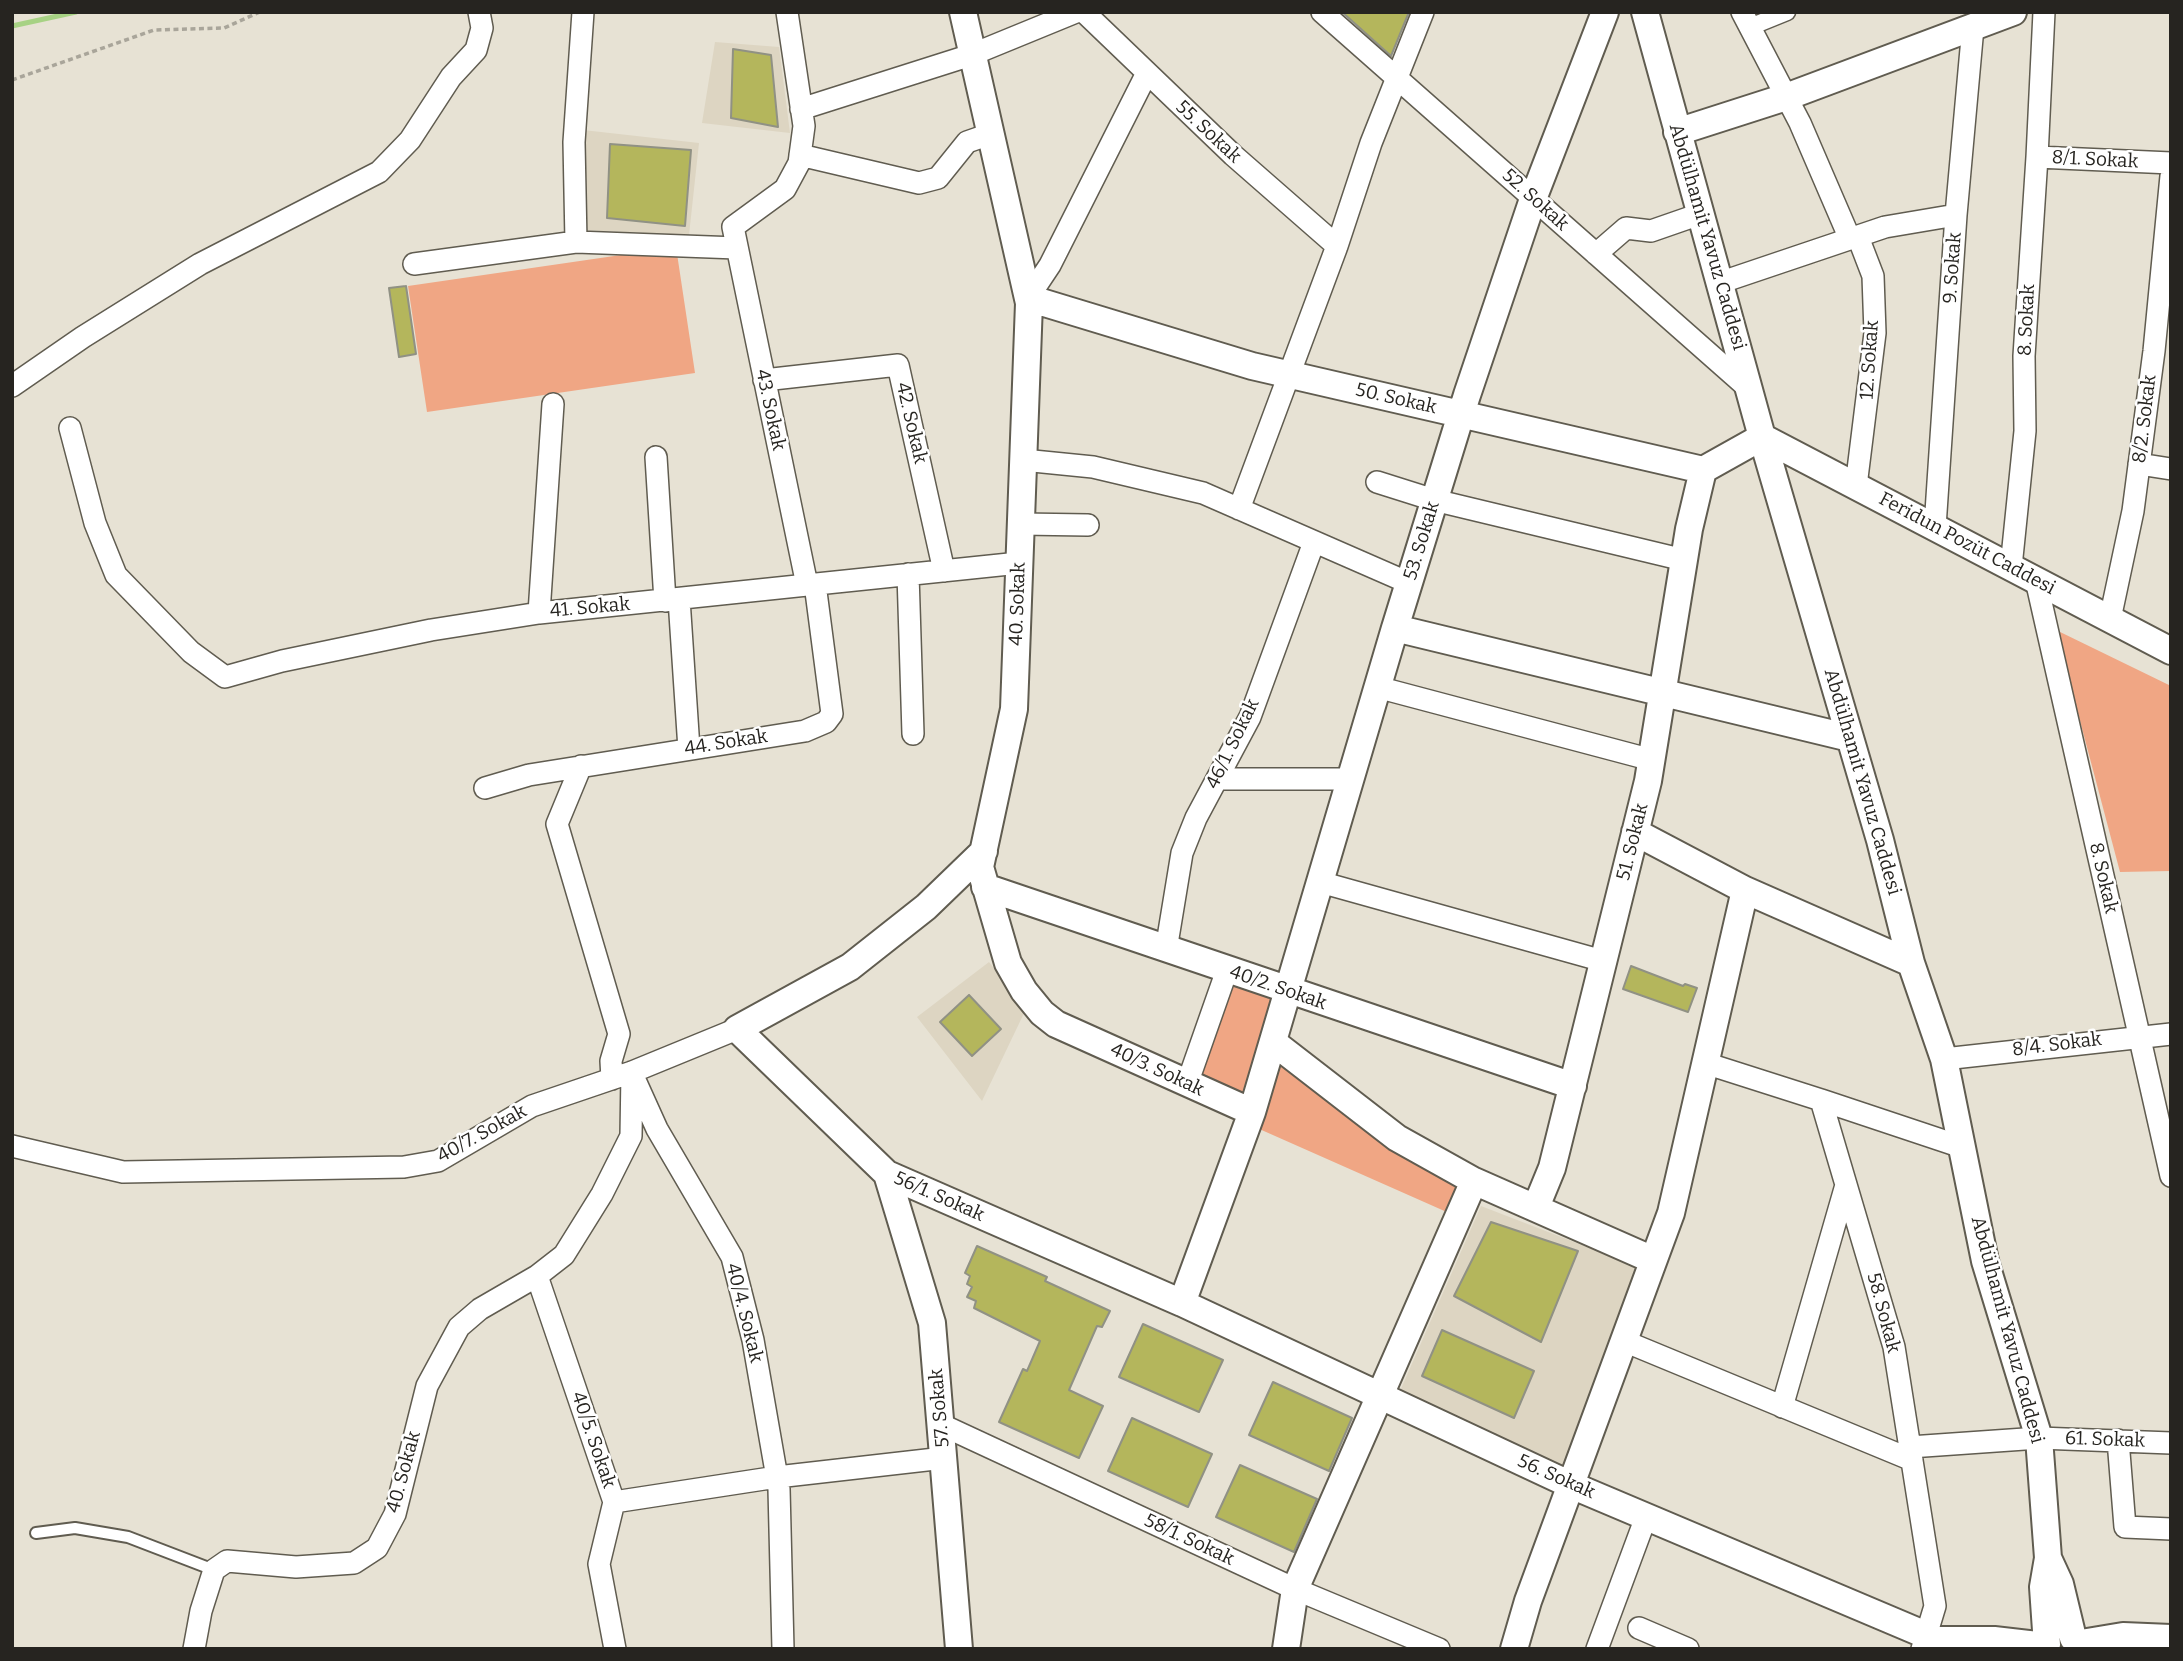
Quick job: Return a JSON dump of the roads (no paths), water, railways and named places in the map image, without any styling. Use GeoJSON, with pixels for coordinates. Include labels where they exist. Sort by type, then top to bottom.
{"type":"FeatureCollection","features":[{"type":"Feature","properties":{"kind":"street"},"geometry":{"type":"LineString","coordinates":[[12,386],[83,337],[201,264],[379,172],[410,140],[451,77],[476,50],[482,28],[479,12]]}},
{"type":"Feature","properties":{"kind":"street"},"geometry":{"type":"LineString","coordinates":[[576,242],[574,142],[583,12]]}},
{"type":"Feature","properties":{"kind":"street"},"geometry":{"type":"LineString","coordinates":[[787,12],[804,126],[800,155],[919,183],[938,178],[967,142],[989,134]]}},
{"type":"Feature","properties":{"kind":"street","name":"40. Sokak"},"geometry":{"type":"LineString","coordinates":[[963,12],[1028,298],[1014,709],[984,850]]}},
{"type":"Feature","properties":{"kind":"street"},"geometry":{"type":"LineString","coordinates":[[801,109],[971,55],[1076,12]]}},
{"type":"Feature","properties":{"kind":"street","name":"55. Sokak"},"geometry":{"type":"LineString","coordinates":[[1084,12],[1233,155],[1337,246]]}},
{"type":"Feature","properties":{"kind":"street","name":"52. Sokak"},"geometry":{"type":"LineString","coordinates":[[1322,12],[1748,387]]}},
{"type":"Feature","properties":{"kind":"street"},"geometry":{"type":"LineString","coordinates":[[1239,509],[1337,246],[1371,143],[1423,12]]}},
{"type":"Feature","properties":{"kind":"street","name":"53. Sokak"},"geometry":{"type":"LineString","coordinates":[[1252,1112],[1377,687],[1461,414],[1533,199],[1605,12]]}},
{"type":"Feature","properties":{"kind":"street","name":"Abdülhamit Yavuz Caddesi"},"geometry":{"type":"LineString","coordinates":[[1645,12],[1911,963],[1944,1059],[1985,1261],[2039,1438],[2048,1558],[2043,1587],[2045,1647]]}},
{"type":"Feature","properties":{"kind":"street"},"geometry":{"type":"LineString","coordinates":[[1746,20],[1787,12]]}},
{"type":"Feature","properties":{"kind":"street"},"geometry":{"type":"LineString","coordinates":[[1677,132],[1786,97],[2013,12]]}},
{"type":"Feature","properties":{"kind":"street","name":"8/1. Sokak"},"geometry":{"type":"LineString","coordinates":[[2044,12],[2038,157],[2171,163]]}},
{"type":"Feature","properties":{"kind":"street","name":"12. Sokak"},"geometry":{"type":"LineString","coordinates":[[1746,20],[1873,276],[1874,333],[1856,486]]}},
{"type":"Feature","properties":{"kind":"street"},"geometry":{"type":"LineString","coordinates":[[1956,215],[1973,27]]}},
{"type":"Feature","properties":{"kind":"street"},"geometry":{"type":"LineString","coordinates":[[1028,298],[1050,265],[1147,74]]}},
{"type":"Feature","properties":{"kind":"street","name":"43. Sokak"},"geometry":{"type":"LineString","coordinates":[[800,155],[799,163],[785,189],[733,227],[764,380],[811,584]]}},
{"type":"Feature","properties":{"kind":"street","name":"8. Sokak"},"geometry":{"type":"LineString","coordinates":[[2011,567],[2025,431],[2024,356],[2038,157]]}},
{"type":"Feature","properties":{"kind":"street","name":"8/2. Sokak"},"geometry":{"type":"LineString","coordinates":[[2110,619],[2133,511],[2171,176]]}},
{"type":"Feature","properties":{"kind":"street"},"geometry":{"type":"LineString","coordinates":[[1596,254],[1626,228],[1651,231],[1700,214]]}},
{"type":"Feature","properties":{"kind":"street","name":"9. Sokak"},"geometry":{"type":"LineString","coordinates":[[1719,283],[1885,227],[1956,215],[1935,527]]}},
{"type":"Feature","properties":{"kind":"street"},"geometry":{"type":"LineString","coordinates":[[414,264],[576,242],[737,248]]}},
{"type":"Feature","properties":{"kind":"street","name":"50. Sokak"},"geometry":{"type":"LineString","coordinates":[[1028,298],[1288,375],[1703,470]]}},
{"type":"Feature","properties":{"kind":"street","name":"42. Sokak"},"geometry":{"type":"LineString","coordinates":[[764,380],[898,365],[944,571]]}},
{"type":"Feature","properties":{"kind":"street","name":"41. Sokak"},"geometry":{"type":"LineString","coordinates":[[552,404],[539,613],[1019,563]]}},
{"type":"Feature","properties":{"kind":"street"},"geometry":{"type":"LineString","coordinates":[[69,428],[95,523],[116,575],[191,652],[225,677],[336,649],[539,613]]}},
{"type":"Feature","properties":{"kind":"street"},"geometry":{"type":"LineString","coordinates":[[1703,470],[1762,437]]}},
{"type":"Feature","properties":{"kind":"street","name":"Feridun Pozüt Caddesi"},"geometry":{"type":"LineString","coordinates":[[1762,437],[2171,651]]}},
{"type":"Feature","properties":{"kind":"street"},"geometry":{"type":"LineString","coordinates":[[656,457],[690,749]]}},
{"type":"Feature","properties":{"kind":"street"},"geometry":{"type":"LineString","coordinates":[[1023,460],[1093,467],[1203,494],[1409,583]]}},
{"type":"Feature","properties":{"kind":"street"},"geometry":{"type":"LineString","coordinates":[[2139,464],[2171,470]]}},
{"type":"Feature","properties":{"kind":"street","name":"51. Sokak"},"geometry":{"type":"LineString","coordinates":[[1536,1208],[1552,1168],[1652,760],[1684,560],[1703,470]]}},
{"type":"Feature","properties":{"kind":"street"},"geometry":{"type":"LineString","coordinates":[[1377,482],[1434,500],[1684,560]]}},
{"type":"Feature","properties":{"kind":"street"},"geometry":{"type":"LineString","coordinates":[[1021,524],[1088,525]]}},
{"type":"Feature","properties":{"kind":"street","name":"46/1. Sokak"},"geometry":{"type":"LineString","coordinates":[[1166,950],[1182,853],[1196,818],[1250,717],[1314,542]]}},
{"type":"Feature","properties":{"kind":"street"},"geometry":{"type":"LineString","coordinates":[[908,574],[914,734]]}},
{"type":"Feature","properties":{"kind":"street","name":"8. Sokak"},"geometry":{"type":"LineString","coordinates":[[2036,580],[2171,1176]]}},
{"type":"Feature","properties":{"kind":"street","name":"44. Sokak"},"geometry":{"type":"LineString","coordinates":[[485,788],[581,766],[805,731],[826,722],[832,714],[811,584]]}},
{"type":"Feature","properties":{"kind":"street"},"geometry":{"type":"LineString","coordinates":[[1395,628],[1850,738]]}},
{"type":"Feature","properties":{"kind":"street"},"geometry":{"type":"LineString","coordinates":[[1377,687],[1652,760]]}},
{"type":"Feature","properties":{"kind":"street"},"geometry":{"type":"LineString","coordinates":[[537,1276],[564,1255],[602,1194],[631,1136],[622,1076],[611,1061],[619,1034],[557,824],[581,766]]}},
{"type":"Feature","properties":{"kind":"street"},"geometry":{"type":"LineString","coordinates":[[1217,779],[1351,779]]}},
{"type":"Feature","properties":{"kind":"street"},"geometry":{"type":"LineString","coordinates":[[1635,832],[1745,890],[1911,963]]}},
{"type":"Feature","properties":{"kind":"street"},"geometry":{"type":"LineString","coordinates":[[622,1076],[737,1029],[850,967],[926,907],[984,850]]}},
{"type":"Feature","properties":{"kind":"street","name":"40/3. Sokak"},"geometry":{"type":"LineString","coordinates":[[984,850],[980,867],[1008,963],[1020,985],[1042,1013],[1056,1024],[1252,1112]]}},
{"type":"Feature","properties":{"kind":"street"},"geometry":{"type":"LineString","coordinates":[[1320,882],[1604,961]]}},
{"type":"Feature","properties":{"kind":"street","name":"40/2. Sokak"},"geometry":{"type":"LineString","coordinates":[[985,887],[1288,992],[1573,1086]]}},
{"type":"Feature","properties":{"kind":"street"},"geometry":{"type":"LineString","coordinates":[[1514,1649],[1671,1213],[1745,890]]}},
{"type":"Feature","properties":{"kind":"street"},"geometry":{"type":"LineString","coordinates":[[1187,1084],[1227,970]]}},
{"type":"Feature","properties":{"kind":"street","name":"56/1. Sokak"},"geometry":{"type":"LineString","coordinates":[[737,1029],[887,1174],[1182,1303]]}},
{"type":"Feature","properties":{"kind":"street","name":"8/4. Sokak"},"geometry":{"type":"LineString","coordinates":[[1944,1059],[2171,1034]]}},
{"type":"Feature","properties":{"kind":"street"},"geometry":{"type":"LineString","coordinates":[[1273,1042],[1397,1138],[1474,1181],[1653,1260]]}},
{"type":"Feature","properties":{"kind":"street"},"geometry":{"type":"LineString","coordinates":[[1705,1063],[1962,1147]]}},
{"type":"Feature","properties":{"kind":"street","name":"40/7. Sokak"},"geometry":{"type":"LineString","coordinates":[[12,1146],[123,1172],[404,1167],[438,1161],[532,1106],[622,1076]]}},
{"type":"Feature","properties":{"kind":"street","name":"40/4. Sokak"},"geometry":{"type":"LineString","coordinates":[[622,1076],[657,1129],[732,1257],[753,1340],[777,1477],[783,1649]]}},
{"type":"Feature","properties":{"kind":"street","name":"58. Sokak"},"geometry":{"type":"LineString","coordinates":[[1821,1100],[1894,1347],[1935,1606],[1933,1643]]}},
{"type":"Feature","properties":{"kind":"street"},"geometry":{"type":"LineString","coordinates":[[1182,1303],[1252,1112]]}},
{"type":"Feature","properties":{"kind":"street","name":"57. Sokak"},"geometry":{"type":"LineString","coordinates":[[887,1174],[932,1323],[959,1649]]}},
{"type":"Feature","properties":{"kind":"street"},"geometry":{"type":"LineString","coordinates":[[1286,1649],[1295,1589],[1382,1396],[1474,1181]]}},
{"type":"Feature","properties":{"kind":"street"},"geometry":{"type":"LineString","coordinates":[[1782,1407],[1846,1185]]}},
{"type":"Feature","properties":{"kind":"street","name":"40. Sokak"},"geometry":{"type":"LineString","coordinates":[[214,1570],[227,1560],[296,1567],[354,1563],[377,1548],[395,1514],[427,1386],[459,1327],[480,1309],[537,1276]]}},
{"type":"Feature","properties":{"kind":"street","name":"40/5. Sokak"},"geometry":{"type":"LineString","coordinates":[[537,1276],[614,1502],[599,1564],[615,1649]]}},
{"type":"Feature","properties":{"kind":"street","name":"56. Sokak"},"geometry":{"type":"LineString","coordinates":[[1182,1303],[1571,1485],[1933,1643],[1994,1640],[2045,1647]]}},
{"type":"Feature","properties":{"kind":"street"},"geometry":{"type":"LineString","coordinates":[[1624,1341],[1782,1407],[1911,1454]]}},
{"type":"Feature","properties":{"kind":"street","name":"58/1. Sokak"},"geometry":{"type":"LineString","coordinates":[[942,1424],[1295,1589],[1439,1649]]}},
{"type":"Feature","properties":{"kind":"street","name":"61. Sokak"},"geometry":{"type":"LineString","coordinates":[[1911,1454],[2039,1438],[2171,1443]]}},
{"type":"Feature","properties":{"kind":"street"},"geometry":{"type":"LineString","coordinates":[[2118,1440],[2125,1527],[2171,1529]]}},
{"type":"Feature","properties":{"kind":"street"},"geometry":{"type":"LineString","coordinates":[[614,1502],[777,1477],[944,1458]]}},
{"type":"Feature","properties":{"kind":"street"},"geometry":{"type":"LineString","coordinates":[[1597,1649],[1646,1517]]}},
{"type":"Feature","properties":{"kind":"street","name":"Abdülhamit Yavuz Caddesi"},"geometry":{"type":"LineString","coordinates":[[2048,1558],[2086,1643]]}},
{"type":"Feature","properties":{"kind":"street"},"geometry":{"type":"LineString","coordinates":[[194,1649],[201,1611],[214,1570]]}},
{"type":"Feature","properties":{"kind":"street"},"geometry":{"type":"LineString","coordinates":[[1639,1628],[1688,1649]]}},
{"type":"Feature","properties":{"kind":"street"},"geometry":{"type":"LineString","coordinates":[[2045,1647],[2123,1636],[2171,1638]]}},
{"type":"Feature","properties":{"kind":"lane"},"geometry":{"type":"LineString","coordinates":[[36,1532],[75,1528],[128,1537],[214,1570]]}},
{"type":"Feature","properties":{"kind":"waterway"},"geometry":{"type":"LineString","coordinates":[[12,26],[76,12]]}}]}
